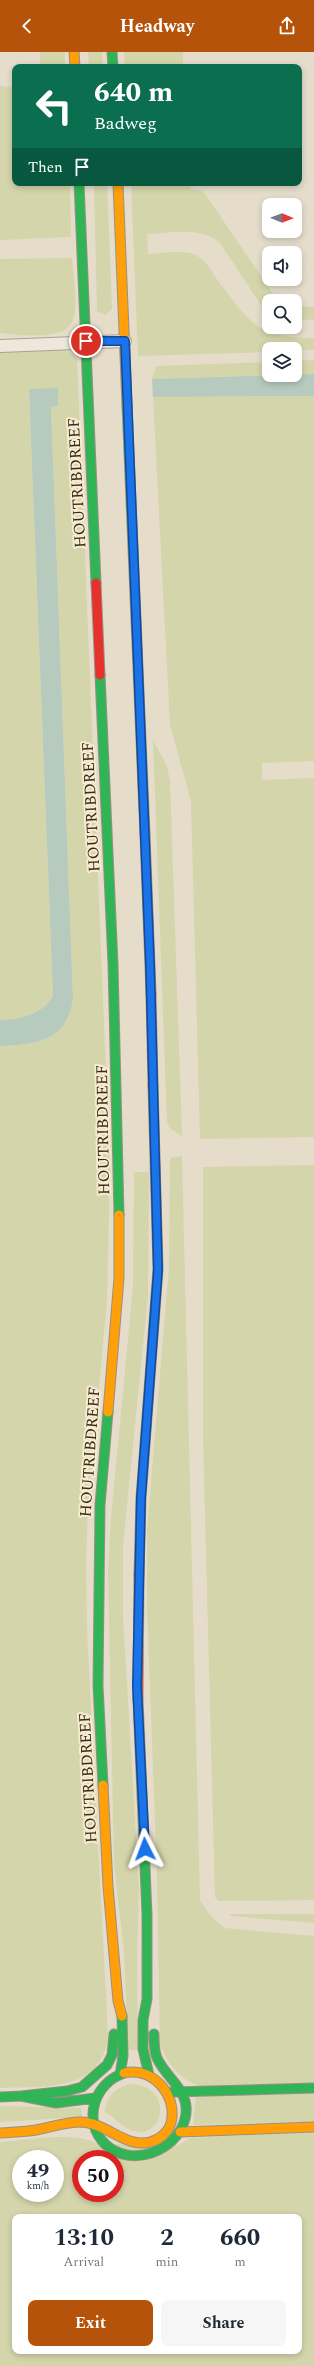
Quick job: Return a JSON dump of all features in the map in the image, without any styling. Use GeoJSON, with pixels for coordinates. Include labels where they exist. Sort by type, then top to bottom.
{"type":"FeatureCollection","features":[{"type":"Feature","properties":{"kind":"main road"},"geometry":{"type":"LineString","coordinates":[[74,52],[75,64]]}},
{"type":"Feature","properties":{"kind":"main road"},"geometry":{"type":"LineString","coordinates":[[112,52],[113,64]]}},
{"type":"Feature","properties":{"kind":"main road","name":"HOUTRIBDREEF"},"geometry":{"type":"LineString","coordinates":[[79,186],[113,964],[119,1148],[119,1278],[100,1505],[98,1685],[108,1886],[118,2001],[123,2022],[124,2043],[120,2075]]}},
{"type":"Feature","properties":{"kind":"main road"},"geometry":{"type":"LineString","coordinates":[[118,186],[150,964],[158,1262],[141,1498],[137,1686],[146,1878],[147,1999],[143,2020],[143,2049],[149,2075]]}},
{"type":"Feature","properties":{"kind":"main road"},"geometry":{"type":"LineString","coordinates":[[0,2133],[36,2130],[54,2124],[94,2123],[109,2129],[126,2141],[152,2141],[167,2129],[171,2121],[173,2112],[169,2092],[162,2084],[149,2075],[133,2072],[120,2075],[104,2085],[93,2106],[94,2123],[98,2134],[107,2144],[123,2154],[142,2156],[160,2151],[180,2132],[186,2110],[182,2092],[178,2084],[156,2057],[154,2024],[147,1999]]}},
{"type":"Feature","properties":{"kind":"main road"},"geometry":{"type":"LineString","coordinates":[[0,2097],[76,2090],[89,2082],[102,2070],[112,2055],[118,2001]]}},
{"type":"Feature","properties":{"kind":"main road"},"geometry":{"type":"LineString","coordinates":[[169,2092],[314,2088]]}},
{"type":"Feature","properties":{"kind":"main road"},"geometry":{"type":"LineString","coordinates":[[21,2096],[56,2103],[96,2098]]}},
{"type":"Feature","properties":{"kind":"main road"},"geometry":{"type":"LineString","coordinates":[[180,2132],[314,2127]]}},
{"type":"Feature","properties":{"kind":"main road"},"geometry":{"type":"LineString","coordinates":[[36,2130],[54,2134],[69,2133]]}},
{"type":"Feature","properties":{"kind":"main road"},"geometry":{"type":"LineString","coordinates":[[84,2133],[98,2134]]}},
{"type":"Feature","properties":{"kind":"street"},"geometry":{"type":"LineString","coordinates":[[0,346],[86,341],[125,341]]}},
{"type":"Feature","properties":{"kind":"green space"},"geometry":{"type":"Polygon","coordinates":[[[40,52],[65,52],[65,64],[40,64],[40,52]]]}},
{"type":"Feature","properties":{"kind":"green space"},"geometry":{"type":"Polygon","coordinates":[[[88,52],[102,52],[103,64],[89,64],[88,52]]]}},
{"type":"Feature","properties":{"kind":"green space"},"geometry":{"type":"Polygon","coordinates":[[[124,52],[183,52],[183,64],[125,64],[124,52]]]}},
{"type":"Feature","properties":{"kind":"green space"},"geometry":{"type":"Polygon","coordinates":[[[0,86],[12,88],[12,186],[70,186],[71,237],[0,240],[0,86]]]}},
{"type":"Feature","properties":{"kind":"green space"},"geometry":{"type":"Polygon","coordinates":[[[94,186],[107,186],[112,309],[105,315],[97,311],[94,186]]]}},
{"type":"Feature","properties":{"kind":"green space"},"geometry":{"type":"Polygon","coordinates":[[[131,186],[190,186],[191,189],[203,191],[262,278],[262,286],[268,286],[273,294],[262,294],[261,305],[220,243],[204,234],[195,232],[176,232],[147,234],[148,254],[181,252],[194,254],[202,259],[246,316],[262,328],[262,334],[314,338],[314,350],[302,350],[302,342],[262,342],[262,352],[138,356],[131,186]]]}},
{"type":"Feature","properties":{"kind":"green space"},"geometry":{"type":"Polygon","coordinates":[[[72,258],[75,308],[72,322],[67,328],[60,332],[39,335],[0,333],[0,259],[72,258]]]}},
{"type":"Feature","properties":{"kind":"green space"},"geometry":{"type":"Polygon","coordinates":[[[302,306],[314,307],[314,320],[302,319],[302,306]]]}},
{"type":"Feature","properties":{"kind":"green space"},"geometry":{"type":"Polygon","coordinates":[[[0,349],[66,350],[77,358],[110,1172],[107,1300],[88,1506],[86,1561],[87,1630],[108,2036],[103,2055],[95,2068],[83,2077],[68,2083],[51,2086],[0,2088],[0,1046],[26,1044],[47,1038],[64,1024],[73,999],[51,407],[58,406],[29,389],[53,996],[43,1008],[37,1012],[23,1017],[0,1020],[0,349]]]}},
{"type":"Feature","properties":{"kind":"green space"},"geometry":{"type":"Polygon","coordinates":[[[314,360],[314,374],[302,374],[302,361],[314,360]]]}},
{"type":"Feature","properties":{"kind":"green space"},"geometry":{"type":"Polygon","coordinates":[[[262,362],[262,375],[152,379],[156,366],[262,362]]]}},
{"type":"Feature","properties":{"kind":"green space"},"geometry":{"type":"Polygon","coordinates":[[[314,396],[314,761],[262,763],[262,780],[314,778],[314,1137],[200,1139],[191,801],[170,725],[153,397],[314,396]]]}},
{"type":"Feature","properties":{"kind":"green space"},"geometry":{"type":"Polygon","coordinates":[[[153,740],[167,766],[170,781],[182,1136],[170,1128],[167,1122],[153,740]]]}},
{"type":"Feature","properties":{"kind":"green space"},"geometry":{"type":"Polygon","coordinates":[[[182,1156],[200,1900],[210,1915],[224,1928],[314,1936],[314,2083],[202,2087],[187,2080],[176,2071],[160,2045],[157,1874],[147,1609],[147,1530],[169,1267],[170,1158],[182,1156]]]}},
{"type":"Feature","properties":{"kind":"green space"},"geometry":{"type":"Polygon","coordinates":[[[314,1165],[314,1900],[219,1901],[215,1897],[203,1438],[203,1167],[314,1165]]]}},
{"type":"Feature","properties":{"kind":"green space"},"geometry":{"type":"Polygon","coordinates":[[[134,1172],[149,1172],[148,1295],[123,1545],[123,1616],[139,1888],[137,1957],[138,2050],[128,2050],[124,1952],[114,1864],[108,1573],[111,1518],[133,1287],[134,1172]]]}},
{"type":"Feature","properties":{"kind":"green space"},"geometry":{"type":"Polygon","coordinates":[[[230,1914],[314,1914],[314,1923],[231,1916],[230,1914]]]}},
{"type":"Feature","properties":{"kind":"green space"},"geometry":{"type":"Polygon","coordinates":[[[132,2084],[146,2087],[155,2094],[159,2103],[160,2113],[157,2122],[151,2129],[142,2132],[127,2128],[105,2112],[108,2101],[113,2093],[122,2087],[132,2084]]]}},
{"type":"Feature","properties":{"kind":"green space"},"geometry":{"type":"Polygon","coordinates":[[[314,2092],[314,2122],[193,2125],[196,2097],[314,2092]]]}},
{"type":"Feature","properties":{"kind":"green space"},"geometry":{"type":"Polygon","coordinates":[[[0,2106],[81,2108],[82,2117],[0,2122],[0,2106]]]}},
{"type":"Feature","properties":{"kind":"green space"},"geometry":{"type":"Polygon","coordinates":[[[314,2132],[314,2366],[0,2366],[0,2142],[64,2137],[88,2140],[98,2144],[178,2145],[190,2138],[314,2132]]]}},
{"type":"Feature","properties":{"kind":"shaded area"},"geometry":{"type":"Polygon","coordinates":[[[302,374],[314,374],[314,396],[153,397],[152,379],[262,376],[262,382],[302,382],[302,374]]]}},
{"type":"Feature","properties":{"kind":"shaded area"},"geometry":{"type":"Polygon","coordinates":[[[58,388],[58,406],[51,407],[73,999],[64,1024],[57,1032],[48,1038],[38,1042],[26,1044],[0,1046],[0,1020],[23,1017],[37,1012],[43,1008],[53,996],[29,389],[58,388]]]}},
{"type":"Feature","properties":{"kind":"traffic: fast"},"geometry":{"type":"LineString","coordinates":[[112,52],[113,64]]}},
{"type":"Feature","properties":{"kind":"traffic: fast"},"geometry":{"type":"LineString","coordinates":[[79,186],[96,583]]}},
{"type":"Feature","properties":{"kind":"traffic: fast"},"geometry":{"type":"LineString","coordinates":[[127,405],[145,835]]}},
{"type":"Feature","properties":{"kind":"traffic: fast"},"geometry":{"type":"LineString","coordinates":[[100,675],[113,964],[119,1215]]}},
{"type":"Feature","properties":{"kind":"traffic: fast"},"geometry":{"type":"LineString","coordinates":[[139,1574],[141,1498],[158,1269],[153,1085]]}},
{"type":"Feature","properties":{"kind":"traffic: fast"},"geometry":{"type":"LineString","coordinates":[[103,1785],[98,1685],[100,1505],[108,1412]]}},
{"type":"Feature","properties":{"kind":"traffic: fast"},"geometry":{"type":"LineString","coordinates":[[138,1699],[147,1915],[147,1999],[143,2020],[143,2049],[149,2075]]}},
{"type":"Feature","properties":{"kind":"traffic: fast"},"geometry":{"type":"LineString","coordinates":[[120,2075],[123,2056],[122,2016]]}},
{"type":"Feature","properties":{"kind":"traffic: fast"},"geometry":{"type":"LineString","coordinates":[[21,2096],[67,2091],[82,2087],[107,2065],[112,2055],[114,2034]]}},
{"type":"Feature","properties":{"kind":"traffic: fast"},"geometry":{"type":"LineString","coordinates":[[124,2073],[105,2085],[99,2094],[93,2114],[94,2125],[98,2135],[105,2144],[116,2151],[127,2155],[140,2156],[152,2153],[163,2148],[173,2140],[185,2119],[186,2109],[182,2093],[161,2066],[157,2058],[154,2034]]}},
{"type":"Feature","properties":{"kind":"traffic: fast"},"geometry":{"type":"LineString","coordinates":[[172,2092],[314,2088]]}},
{"type":"Feature","properties":{"kind":"traffic: fast"},"geometry":{"type":"LineString","coordinates":[[0,2097],[21,2096],[56,2103],[95,2098]]}},
{"type":"Feature","properties":{"kind":"traffic: slow"},"geometry":{"type":"LineString","coordinates":[[74,52],[75,64]]}},
{"type":"Feature","properties":{"kind":"traffic: slow"},"geometry":{"type":"LineString","coordinates":[[118,186],[127,405]]}},
{"type":"Feature","properties":{"kind":"traffic: slow"},"geometry":{"type":"LineString","coordinates":[[145,835],[151,993]]}},
{"type":"Feature","properties":{"kind":"traffic: slow"},"geometry":{"type":"LineString","coordinates":[[108,1412],[119,1278],[119,1215]]}},
{"type":"Feature","properties":{"kind":"traffic: slow"},"geometry":{"type":"LineString","coordinates":[[103,1785],[108,1886],[118,2001],[122,2016]]}},
{"type":"Feature","properties":{"kind":"traffic: slow"},"geometry":{"type":"LineString","coordinates":[[0,2133],[32,2131],[81,2122],[101,2127],[138,2143],[148,2143],[158,2139],[166,2132],[171,2123],[171,2103],[167,2093],[161,2085],[145,2074],[135,2072],[124,2073]]}},
{"type":"Feature","properties":{"kind":"traffic: slow"},"geometry":{"type":"LineString","coordinates":[[180,2132],[314,2127]]}},
{"type":"Feature","properties":{"kind":"traffic: jam"},"geometry":{"type":"LineString","coordinates":[[96,583],[100,675]]}},
{"type":"Feature","properties":{"kind":"traffic: jam"},"geometry":{"type":"LineString","coordinates":[[151,993],[153,1085]]}},
{"type":"Feature","properties":{"kind":"traffic: jam"},"geometry":{"type":"LineString","coordinates":[[138,1699],[139,1574]]}},
{"type":"Feature","properties":{"kind":"route"},"geometry":{"type":"LineString","coordinates":[[86,341],[125,341],[149,917],[158,1270],[141,1498],[137,1686],[145,1849]]}}]}
